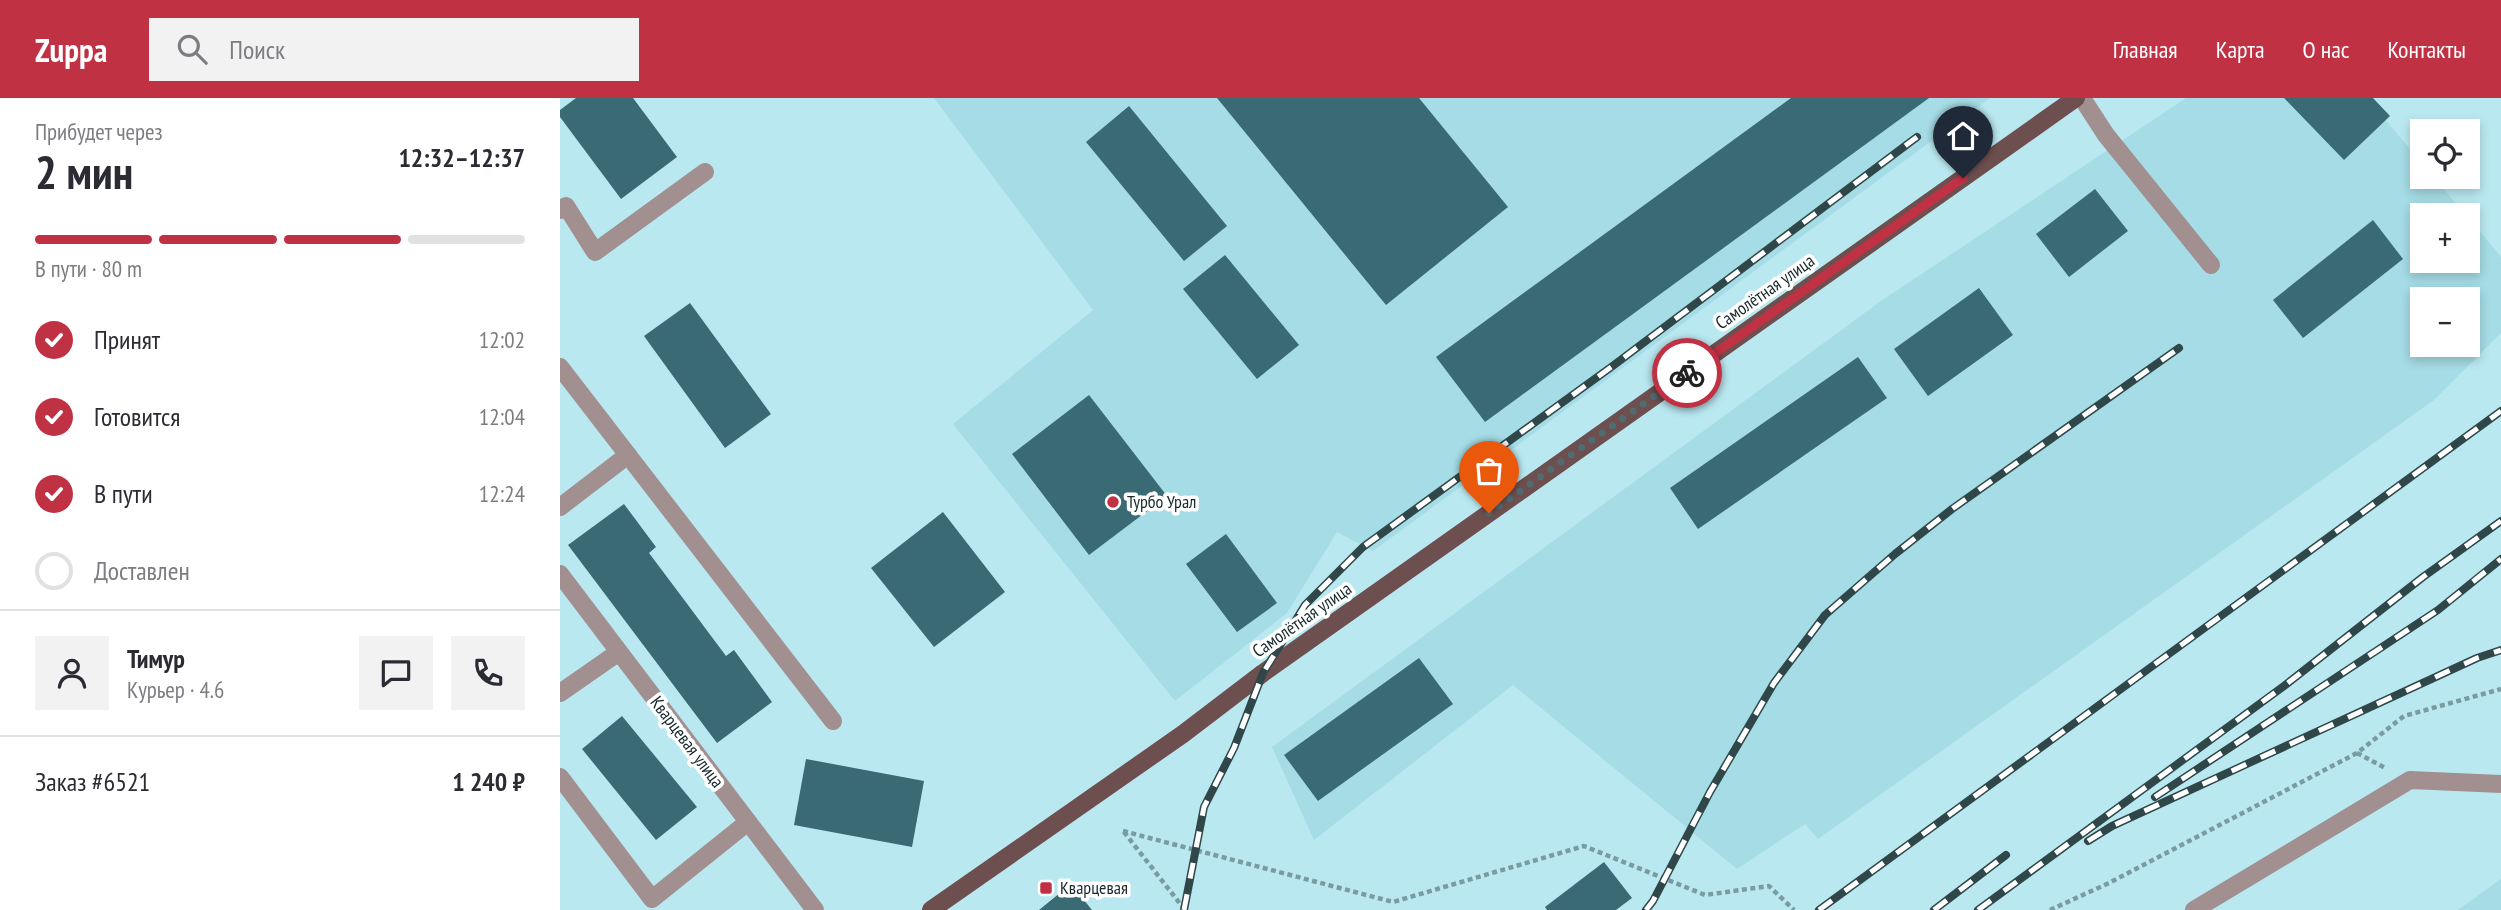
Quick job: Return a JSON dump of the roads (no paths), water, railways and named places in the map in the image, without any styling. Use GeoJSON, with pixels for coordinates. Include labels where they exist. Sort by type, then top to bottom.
{"type":"FeatureCollection","features":[{"type":"Feature","properties":{"kind":"main road","name":"Самолётная улица"},"geometry":{"type":"LineString","coordinates":[[930,910],[1183,734],[1263,673],[2076,98]]}},
{"type":"Feature","properties":{"kind":"street"},"geometry":{"type":"LineString","coordinates":[[2082,98],[2106,135],[2211,265]]}},
{"type":"Feature","properties":{"kind":"street"},"geometry":{"type":"LineString","coordinates":[[560,210],[566,206],[595,252],[705,172]]}},
{"type":"Feature","properties":{"kind":"street"},"geometry":{"type":"LineString","coordinates":[[560,367],[833,721]]}},
{"type":"Feature","properties":{"kind":"street"},"geometry":{"type":"LineString","coordinates":[[560,508],[628,455]]}},
{"type":"Feature","properties":{"kind":"street","name":"Кварцевая улица"},"geometry":{"type":"LineString","coordinates":[[560,573],[815,910]]}},
{"type":"Feature","properties":{"kind":"street"},"geometry":{"type":"LineString","coordinates":[[560,693],[619,652]]}},
{"type":"Feature","properties":{"kind":"street"},"geometry":{"type":"LineString","coordinates":[[560,777],[652,899],[748,822]]}},
{"type":"Feature","properties":{"kind":"street"},"geometry":{"type":"LineString","coordinates":[[2194,910],[2410,780],[2501,784]]}},
{"type":"Feature","properties":{"kind":"railway"},"geometry":{"type":"LineString","coordinates":[[1184,910],[1204,807],[1234,748],[1263,673],[1305,605],[1363,547],[1614,365],[1917,137]]}},
{"type":"Feature","properties":{"kind":"railway"},"geometry":{"type":"LineString","coordinates":[[1646,910],[1710,792],[1774,683],[1825,615],[1952,509],[2179,348]]}},
{"type":"Feature","properties":{"kind":"railway"},"geometry":{"type":"LineString","coordinates":[[1819,910],[2501,411]]}},
{"type":"Feature","properties":{"kind":"railway"},"geometry":{"type":"LineString","coordinates":[[1978,910],[2284,686],[2423,577],[2501,521]]}},
{"type":"Feature","properties":{"kind":"railway"},"geometry":{"type":"LineString","coordinates":[[2155,797],[2438,610],[2501,559]]}},
{"type":"Feature","properties":{"kind":"railway"},"geometry":{"type":"LineString","coordinates":[[2088,841],[2112,826],[2477,658],[2501,650]]}},
{"type":"Feature","properties":{"kind":"railway"},"geometry":{"type":"LineString","coordinates":[[1934,910],[2006,855]]}},
{"type":"Feature","properties":{"kind":"place","name":"Турбо Урал"},"geometry":{"type":"Point","coordinates":[1113,502]}},
{"type":"Feature","properties":{"kind":"place","name":"Кварцевая"},"geometry":{"type":"Point","coordinates":[1046,888]}}]}
